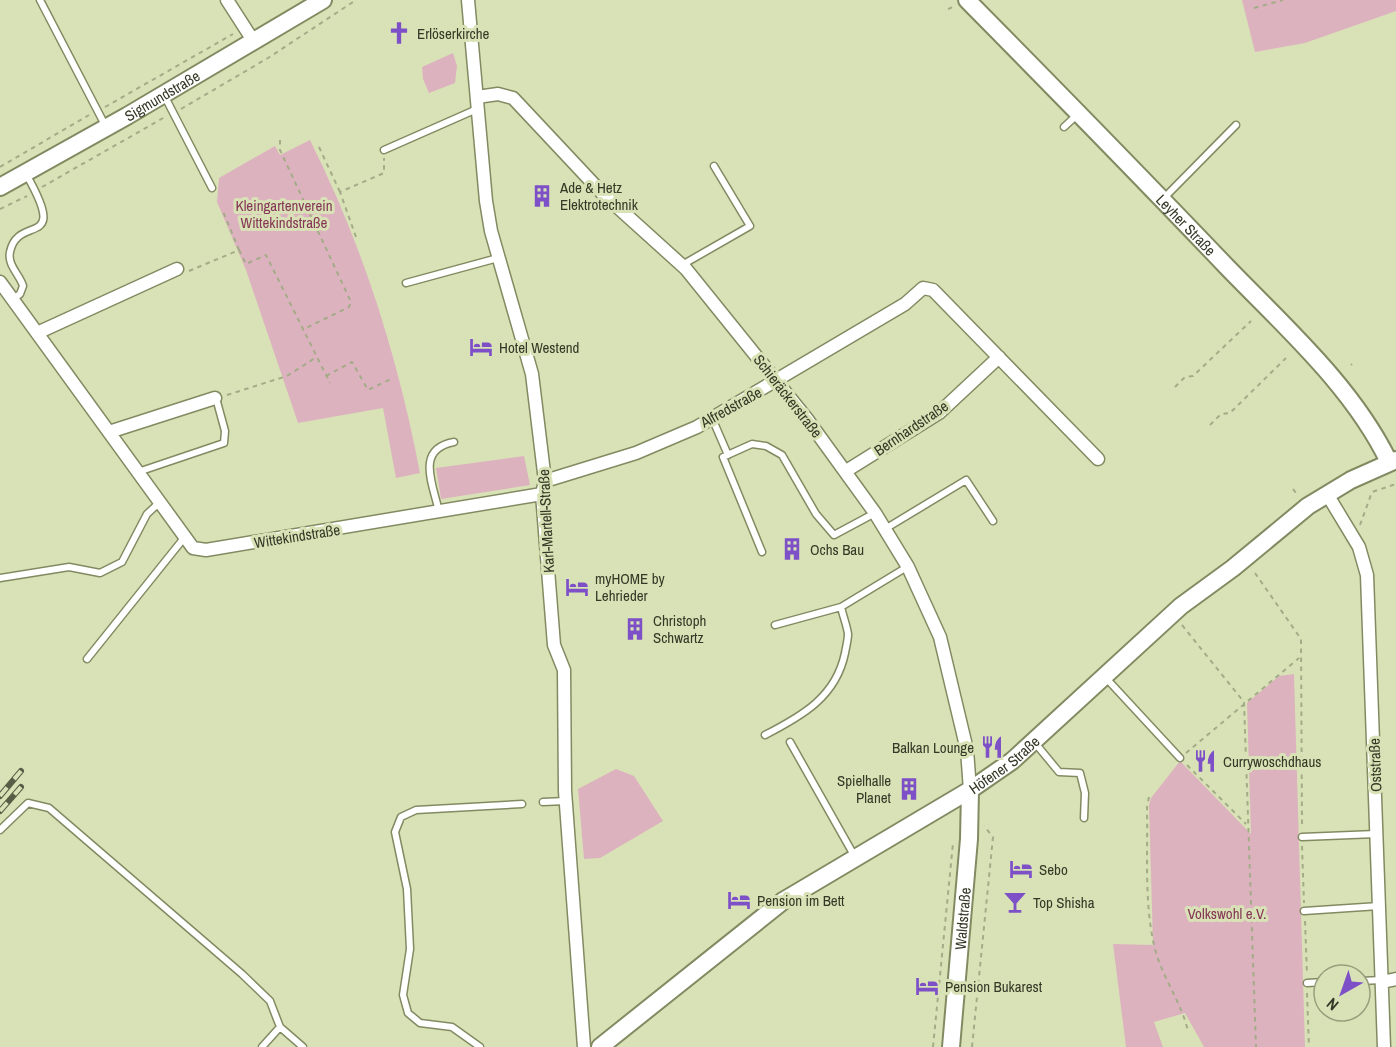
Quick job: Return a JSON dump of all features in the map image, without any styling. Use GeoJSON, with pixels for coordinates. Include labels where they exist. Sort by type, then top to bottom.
{"type":"FeatureCollection","features":[{"type":"Feature","properties":{"kind":"main road","name":"Sigmundstraße"},"geometry":{"type":"LineString","coordinates":[[0,187],[106,128],[322,0]]}},
{"type":"Feature","properties":{"kind":"main road","name":"Leyher Straße"},"geometry":{"type":"LineString","coordinates":[[967,0],[1163,200],[1348,397],[1393,461]]}},
{"type":"Feature","properties":{"kind":"main road","name":"Höfener Straße"},"geometry":{"type":"LineString","coordinates":[[600,1047],[774,907],[970,790],[1035,743],[1172,615],[1296,515],[1327,494],[1393,461]]}},
{"type":"Feature","properties":{"kind":"main road","name":"Waldstraße"},"geometry":{"type":"LineString","coordinates":[[951,1047],[969,839],[970,790]]}},
{"type":"Feature","properties":{"kind":"street"},"geometry":{"type":"LineString","coordinates":[[227,0],[254,42]]}},
{"type":"Feature","properties":{"kind":"street","name":"Karl-Martell-Straße"},"geometry":{"type":"LineString","coordinates":[[468,0],[486,201],[499,258],[532,374],[545,481],[542,494],[554,645],[564,670],[566,801],[584,1047]]}},
{"type":"Feature","properties":{"kind":"street","name":"Schieräckerstraße"},"geometry":{"type":"LineString","coordinates":[[477,103],[498,94],[513,98],[567,159],[682,265],[846,471],[908,567],[940,637],[966,750],[970,790]]}},
{"type":"Feature","properties":{"kind":"street"},"geometry":{"type":"LineString","coordinates":[[37,333],[183,270]]}},
{"type":"Feature","properties":{"kind":"street"},"geometry":{"type":"LineString","coordinates":[[0,282],[160,501],[184,538]]}},
{"type":"Feature","properties":{"kind":"street","name":"Alfredstraße"},"geometry":{"type":"LineString","coordinates":[[545,481],[636,453],[712,418],[905,304],[923,288],[933,290],[999,357]]}},
{"type":"Feature","properties":{"kind":"street"},"geometry":{"type":"LineString","coordinates":[[999,357],[1098,459]]}},
{"type":"Feature","properties":{"kind":"street","name":"Bernhardstraße"},"geometry":{"type":"LineString","coordinates":[[846,471],[939,413],[999,357]]}},
{"type":"Feature","properties":{"kind":"street"},"geometry":{"type":"LineString","coordinates":[[109,432],[216,398]]}},
{"type":"Feature","properties":{"kind":"street","name":"Wittekindstraße"},"geometry":{"type":"LineString","coordinates":[[184,538],[193,548],[206,550],[439,513],[542,494]]}},
{"type":"Feature","properties":{"kind":"street","name":"Oststraße"},"geometry":{"type":"LineString","coordinates":[[1327,494],[1354,539],[1367,575],[1384,1047]]}},
{"type":"Feature","properties":{"kind":"street"},"geometry":{"type":"LineString","coordinates":[[1382,981],[1396,979]]}},
{"type":"Feature","properties":{"kind":"lane"},"geometry":{"type":"LineString","coordinates":[[40,0],[106,128]]}},
{"type":"Feature","properties":{"kind":"lane"},"geometry":{"type":"LineString","coordinates":[[164,94],[212,188]]}},
{"type":"Feature","properties":{"kind":"lane"},"geometry":{"type":"LineString","coordinates":[[384,150],[477,103]]}},
{"type":"Feature","properties":{"kind":"lane"},"geometry":{"type":"LineString","coordinates":[[1064,127],[1078,114]]}},
{"type":"Feature","properties":{"kind":"lane"},"geometry":{"type":"LineString","coordinates":[[1163,200],[1236,125]]}},
{"type":"Feature","properties":{"kind":"lane"},"geometry":{"type":"LineString","coordinates":[[682,265],[750,226],[714,166]]}},
{"type":"Feature","properties":{"kind":"lane"},"geometry":{"type":"LineString","coordinates":[[13,299],[20,294],[23,286],[9,261],[9,252],[19,237],[39,227],[44,219],[45,210],[26,173]]}},
{"type":"Feature","properties":{"kind":"lane"},"geometry":{"type":"LineString","coordinates":[[406,283],[499,258]]}},
{"type":"Feature","properties":{"kind":"lane"},"geometry":{"type":"LineString","coordinates":[[138,472],[224,443],[225,431],[216,398]]}},
{"type":"Feature","properties":{"kind":"lane"},"geometry":{"type":"LineString","coordinates":[[712,418],[728,455]]}},
{"type":"Feature","properties":{"kind":"lane"},"geometry":{"type":"LineString","coordinates":[[439,513],[429,464],[430,455],[440,445],[454,442]]}},
{"type":"Feature","properties":{"kind":"lane"},"geometry":{"type":"LineString","coordinates":[[762,552],[723,457],[752,444],[766,446],[782,455],[816,514],[834,535],[875,513]]}},
{"type":"Feature","properties":{"kind":"lane"},"geometry":{"type":"LineString","coordinates":[[885,529],[966,480],[993,521]]}},
{"type":"Feature","properties":{"kind":"lane"},"geometry":{"type":"LineString","coordinates":[[0,578],[69,567],[100,573],[122,562],[147,514],[160,501]]}},
{"type":"Feature","properties":{"kind":"lane"},"geometry":{"type":"LineString","coordinates":[[87,659],[184,538]]}},
{"type":"Feature","properties":{"kind":"lane"},"geometry":{"type":"LineString","coordinates":[[775,625],[841,607],[908,567]]}},
{"type":"Feature","properties":{"kind":"lane"},"geometry":{"type":"LineString","coordinates":[[765,735],[794,720],[814,706],[831,688],[843,663],[848,636],[841,607]]}},
{"type":"Feature","properties":{"kind":"lane"},"geometry":{"type":"LineString","coordinates":[[1105,677],[1180,758]]}},
{"type":"Feature","properties":{"kind":"lane"},"geometry":{"type":"LineString","coordinates":[[790,742],[855,858]]}},
{"type":"Feature","properties":{"kind":"lane"},"geometry":{"type":"LineString","coordinates":[[1035,743],[1059,772],[1080,773],[1085,793],[1084,818]]}},
{"type":"Feature","properties":{"kind":"lane"},"geometry":{"type":"LineString","coordinates":[[543,802],[566,801]]}},
{"type":"Feature","properties":{"kind":"lane"},"geometry":{"type":"LineString","coordinates":[[0,830],[28,803],[49,808],[242,974],[270,1001],[280,1027],[303,1047]]}},
{"type":"Feature","properties":{"kind":"lane"},"geometry":{"type":"LineString","coordinates":[[480,1047],[452,1027],[420,1023],[408,1013],[403,995],[410,949],[407,889],[396,832],[401,817],[416,810],[522,804]]}},
{"type":"Feature","properties":{"kind":"lane"},"geometry":{"type":"LineString","coordinates":[[1302,837],[1376,834]]}},
{"type":"Feature","properties":{"kind":"lane"},"geometry":{"type":"LineString","coordinates":[[1304,911],[1380,906]]}},
{"type":"Feature","properties":{"kind":"lane"},"geometry":{"type":"LineString","coordinates":[[1372,981],[1382,981]]}},
{"type":"Feature","properties":{"kind":"lane"},"geometry":{"type":"LineString","coordinates":[[1307,983],[1312,983]]}},
{"type":"Feature","properties":{"kind":"lane"},"geometry":{"type":"LineString","coordinates":[[262,1047],[280,1027]]}},
{"type":"Feature","properties":{"kind":"path"},"geometry":{"type":"LineString","coordinates":[[1254,8],[1283,0]]}},
{"type":"Feature","properties":{"kind":"path"},"geometry":{"type":"LineString","coordinates":[[0,167],[233,34]]}},
{"type":"Feature","properties":{"kind":"path"},"geometry":{"type":"LineString","coordinates":[[280,140],[280,150],[351,302],[349,307],[303,330]]}},
{"type":"Feature","properties":{"kind":"path"},"geometry":{"type":"LineString","coordinates":[[319,147],[340,192],[356,237]]}},
{"type":"Feature","properties":{"kind":"path"},"geometry":{"type":"LineString","coordinates":[[340,192],[384,172],[384,150]]}},
{"type":"Feature","properties":{"kind":"path"},"geometry":{"type":"LineString","coordinates":[[222,209],[246,264],[266,255],[330,383]]}},
{"type":"Feature","properties":{"kind":"path"},"geometry":{"type":"LineString","coordinates":[[183,270],[239,250]]}},
{"type":"Feature","properties":{"kind":"path"},"geometry":{"type":"LineString","coordinates":[[1175,387],[1185,377],[1193,376],[1251,321]]}},
{"type":"Feature","properties":{"kind":"path"},"geometry":{"type":"LineString","coordinates":[[230,394],[287,376],[316,358]]}},
{"type":"Feature","properties":{"kind":"path"},"geometry":{"type":"LineString","coordinates":[[1210,424],[1221,414],[1230,413],[1286,358]]}},
{"type":"Feature","properties":{"kind":"path"},"geometry":{"type":"LineString","coordinates":[[326,376],[352,362],[368,390],[393,378]]}},
{"type":"Feature","properties":{"kind":"path"},"geometry":{"type":"LineString","coordinates":[[1354,539],[1372,492],[1396,484]]}},
{"type":"Feature","properties":{"kind":"path"},"geometry":{"type":"LineString","coordinates":[[1293,489],[1296,493]]}},
{"type":"Feature","properties":{"kind":"path"},"geometry":{"type":"LineString","coordinates":[[1256,573],[1301,639],[1299,658],[1302,837],[1309,1047]]}},
{"type":"Feature","properties":{"kind":"path"},"geometry":{"type":"LineString","coordinates":[[1172,615],[1244,702],[1256,1047]]}},
{"type":"Feature","properties":{"kind":"path"},"geometry":{"type":"LineString","coordinates":[[1248,826],[1180,758],[1299,658]]}},
{"type":"Feature","properties":{"kind":"path"},"geometry":{"type":"LineString","coordinates":[[1149,797],[1147,807],[1151,929],[1161,966],[1185,1015],[1188,1031]]}},
{"type":"Feature","properties":{"kind":"green space"},"geometry":{"type":"Polygon","coordinates":[[[1242,0],[1396,0],[1396,11],[1305,43],[1255,52],[1242,0]]]}},
{"type":"Feature","properties":{"kind":"green space"},"geometry":{"type":"Polygon","coordinates":[[[453,53],[457,66],[455,83],[429,93],[423,79],[422,67],[453,53]]]}},
{"type":"Feature","properties":{"kind":"green space","name":"Kleingartenverein Wittekindstraße"},"geometry":{"type":"Polygon","coordinates":[[[310,140],[346,220],[377,303],[401,387],[420,473],[396,478],[383,408],[298,423],[246,270],[217,202],[219,178],[275,146],[280,155],[310,140]]]}},
{"type":"Feature","properties":{"kind":"green space"},"geometry":{"type":"Polygon","coordinates":[[[524,456],[530,485],[441,499],[436,468],[524,456]]]}},
{"type":"Feature","properties":{"kind":"green space","name":"Volkswohl e.V."},"geometry":{"type":"Polygon","coordinates":[[[1294,674],[1305,1047],[1204,1047],[1185,1013],[1154,1022],[1163,1047],[1126,1047],[1113,944],[1153,945],[1149,805],[1151,798],[1180,761],[1251,834],[1247,703],[1279,676],[1294,674]]]}},
{"type":"Feature","properties":{"kind":"green space"},"geometry":{"type":"Polygon","coordinates":[[[616,769],[634,776],[663,821],[600,858],[584,859],[578,789],[616,769]]]}},
{"type":"Feature","properties":{"kind":"railway"},"geometry":{"type":"LineString","coordinates":[[0,796],[21,771]]}},
{"type":"Feature","properties":{"kind":"railway"},"geometry":{"type":"LineString","coordinates":[[0,811],[21,787]]}},
{"type":"Feature","properties":{"kind":"place","name":"Erlöserkirche"},"geometry":{"type":"Point","coordinates":[399,33]}},
{"type":"Feature","properties":{"kind":"place","name":"Ade & Hetz Elektrotechnik"},"geometry":{"type":"Point","coordinates":[542,196]}},
{"type":"Feature","properties":{"kind":"place","name":"Hotel Westend"},"geometry":{"type":"Point","coordinates":[481,347]}},
{"type":"Feature","properties":{"kind":"place","name":"Ochs Bau"},"geometry":{"type":"Point","coordinates":[792,549]}},
{"type":"Feature","properties":{"kind":"place","name":"myHOME by Lehrieder"},"geometry":{"type":"Point","coordinates":[577,587]}},
{"type":"Feature","properties":{"kind":"place","name":"Christoph Schwartz"},"geometry":{"type":"Point","coordinates":[635,629]}},
{"type":"Feature","properties":{"kind":"place","name":"Balkan Lounge"},"geometry":{"type":"Point","coordinates":[992,747]}},
{"type":"Feature","properties":{"kind":"place","name":"Currywoschdhaus"},"geometry":{"type":"Point","coordinates":[1205,761]}},
{"type":"Feature","properties":{"kind":"place","name":"Spielhalle Planet"},"geometry":{"type":"Point","coordinates":[909,789]}},
{"type":"Feature","properties":{"kind":"place","name":"Sebo"},"geometry":{"type":"Point","coordinates":[1021,869]}},
{"type":"Feature","properties":{"kind":"place","name":"Pension im Bett"},"geometry":{"type":"Point","coordinates":[739,900]}},
{"type":"Feature","properties":{"kind":"place","name":"Top Shisha"},"geometry":{"type":"Point","coordinates":[1015,902]}},
{"type":"Feature","properties":{"kind":"place","name":"Pension Bukarest"},"geometry":{"type":"Point","coordinates":[927,986]}}]}
